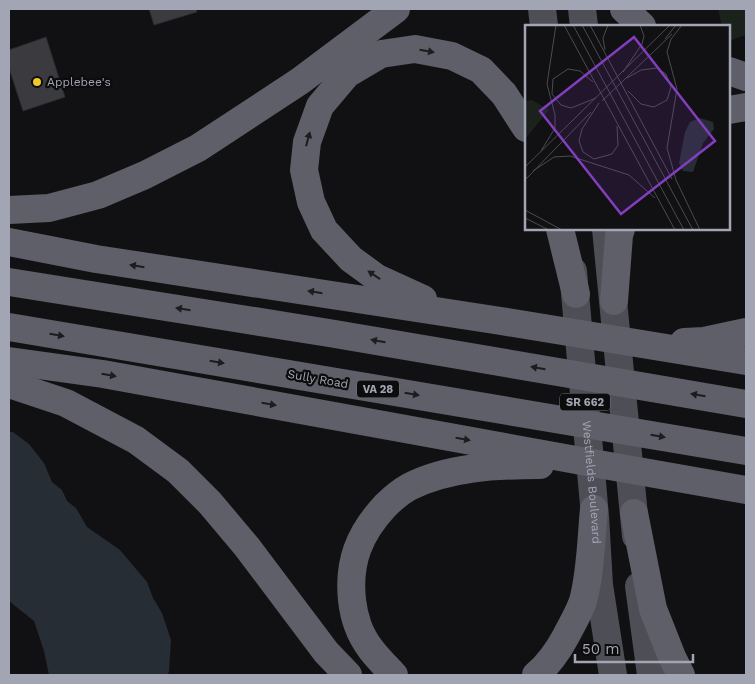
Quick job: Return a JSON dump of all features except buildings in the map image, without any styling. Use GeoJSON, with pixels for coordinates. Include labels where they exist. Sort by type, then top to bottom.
{"type":"FeatureCollection","features":[{"type":"Feature","properties":{"kind":"highway"},"geometry":{"type":"LineString","coordinates":[[9,210],[49,208],[98,195],[145,176],[198,148],[300,81],[396,9]]}},
{"type":"Feature","properties":{"kind":"highway"},"geometry":{"type":"LineString","coordinates":[[624,9],[641,25]]}},
{"type":"Feature","properties":{"kind":"highway"},"geometry":{"type":"LineString","coordinates":[[501,321],[418,298],[377,278],[351,258],[324,230],[311,202],[304,170],[307,142],[320,106],[347,74],[381,54],[415,49],[452,56],[481,70],[504,94],[525,126]]}},
{"type":"Feature","properties":{"kind":"highway"},"geometry":{"type":"LineString","coordinates":[[730,72],[746,77]]}},
{"type":"Feature","properties":{"kind":"highway"},"geometry":{"type":"LineString","coordinates":[[730,110],[746,107]]}},
{"type":"Feature","properties":{"kind":"highway"},"geometry":{"type":"LineString","coordinates":[[560,230],[576,294]]}},
{"type":"Feature","properties":{"kind":"highway"},"geometry":{"type":"LineString","coordinates":[[614,301],[621,230]]}},
{"type":"Feature","properties":{"kind":"highway"},"geometry":{"type":"LineString","coordinates":[[9,242],[96,259],[501,321],[746,361]]}},
{"type":"Feature","properties":{"kind":"highway"},"geometry":{"type":"LineString","coordinates":[[9,282],[319,331],[746,404]]}},
{"type":"Feature","properties":{"kind":"highway","name":"Sully Road"},"geometry":{"type":"LineString","coordinates":[[9,326],[746,451]]}},
{"type":"Feature","properties":{"kind":"highway"},"geometry":{"type":"LineString","coordinates":[[642,344],[704,341],[746,332]]}},
{"type":"Feature","properties":{"kind":"highway"},"geometry":{"type":"LineString","coordinates":[[9,361],[103,374],[744,490]]}},
{"type":"Feature","properties":{"kind":"highway"},"geometry":{"type":"LineString","coordinates":[[9,384],[66,402],[136,440],[178,471],[210,503],[247,547],[326,652],[348,675]]}},
{"type":"Feature","properties":{"kind":"highway"},"geometry":{"type":"LineString","coordinates":[[394,675],[374,654],[358,626],[354,610],[351,578],[353,561],[358,545],[366,529],[387,504],[408,488],[426,480],[453,472],[520,465],[598,464]]}},
{"type":"Feature","properties":{"kind":"highway"},"geometry":{"type":"LineString","coordinates":[[536,675],[557,653],[583,602],[589,573],[594,509]]}},
{"type":"Feature","properties":{"kind":"highway"},"geometry":{"type":"LineString","coordinates":[[634,513],[653,609],[681,675]]}},
{"type":"Feature","properties":{"kind":"main road"},"geometry":{"type":"LineString","coordinates":[[542,9],[544,25]]}},
{"type":"Feature","properties":{"kind":"main road"},"geometry":{"type":"LineString","coordinates":[[582,9],[584,25]]}},
{"type":"Feature","properties":{"kind":"main road","name":"Westfields Boulevard"},"geometry":{"type":"LineString","coordinates":[[568,230],[576,294],[599,585],[613,675]]}},
{"type":"Feature","properties":{"kind":"main road","name":"SR 662"},"geometry":{"type":"LineString","coordinates":[[606,230],[634,513],[639,588],[652,675]]}},
{"type":"Feature","properties":{"kind":"shaded area"},"geometry":{"type":"Polygon","coordinates":[[[718,9],[746,9],[746,35],[730,41],[730,25],[722,25],[718,9]]]}},
{"type":"Feature","properties":{"kind":"shaded area"},"geometry":{"type":"Polygon","coordinates":[[[9,432],[13,432],[29,444],[44,463],[52,482],[62,490],[67,501],[76,508],[87,527],[120,550],[147,582],[153,598],[162,613],[171,640],[169,672],[167,675],[49,675],[44,651],[34,621],[9,601],[9,432]]]}},
{"type":"Feature","properties":{"kind":"place","name":"Applebee's"},"geometry":{"type":"Point","coordinates":[37,82]}}]}
